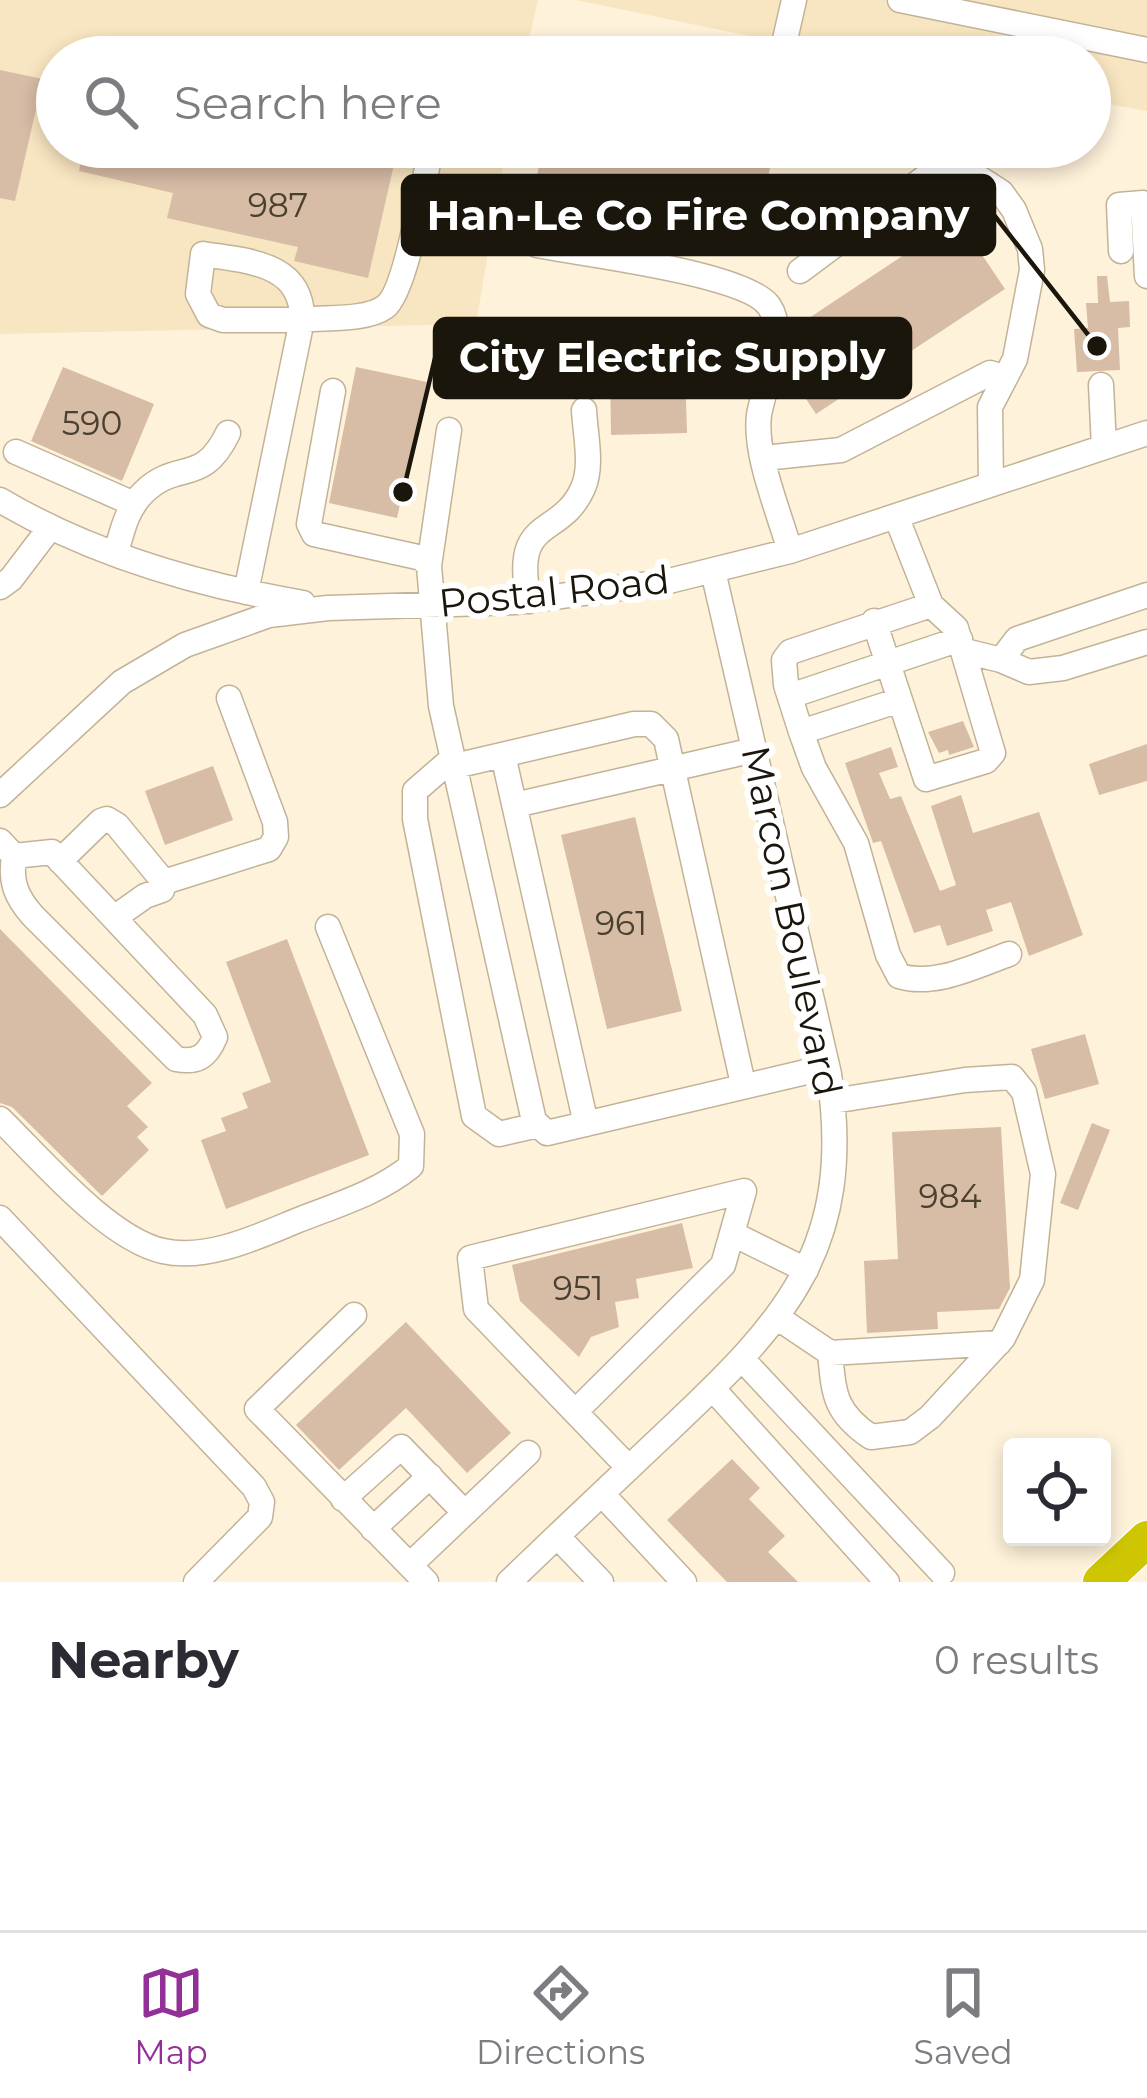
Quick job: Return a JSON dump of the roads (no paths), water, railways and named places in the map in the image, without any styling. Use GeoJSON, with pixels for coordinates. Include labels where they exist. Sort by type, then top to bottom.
{"type":"FeatureCollection","features":[{"type":"Feature","properties":{"kind":"highway"},"geometry":{"type":"LineString","coordinates":[[1101,1582],[1147,1539]]}},
{"type":"Feature","properties":{"kind":"highway"},"geometry":{"type":"LineString","coordinates":[[1137,1582],[1147,1573]]}},
{"type":"Feature","properties":{"kind":"street"},"geometry":{"type":"LineString","coordinates":[[786,36],[794,0]]}},
{"type":"Feature","properties":{"kind":"street"},"geometry":{"type":"LineString","coordinates":[[900,0],[1078,36]]}},
{"type":"Feature","properties":{"kind":"street"},"geometry":{"type":"LineString","coordinates":[[1111,43],[1147,50]]}},
{"type":"Feature","properties":{"kind":"street"},"geometry":{"type":"LineString","coordinates":[[247,592],[302,320],[373,313],[391,301],[403,275],[426,168]]}},
{"type":"Feature","properties":{"kind":"street"},"geometry":{"type":"LineString","coordinates":[[800,271],[936,168]]}},
{"type":"Feature","properties":{"kind":"street"},"geometry":{"type":"LineString","coordinates":[[966,168],[1001,192],[1014,210],[1030,249],[1032,270],[1015,359],[990,407],[991,484]]}},
{"type":"Feature","properties":{"kind":"street"},"geometry":{"type":"LineString","coordinates":[[1121,251],[1118,205],[1143,203],[1147,276]]}},
{"type":"Feature","properties":{"kind":"street"},"geometry":{"type":"LineString","coordinates":[[537,245],[723,280],[758,294],[770,308],[776,334],[758,436],[790,551]]}},
{"type":"Feature","properties":{"kind":"street"},"geometry":{"type":"LineString","coordinates":[[764,458],[841,450],[990,373],[1002,377]]}},
{"type":"Feature","properties":{"kind":"street"},"geometry":{"type":"LineString","coordinates":[[1101,385],[1104,447]]}},
{"type":"Feature","properties":{"kind":"street"},"geometry":{"type":"LineString","coordinates":[[333,391],[308,512],[314,534],[422,558],[429,566]]}},
{"type":"Feature","properties":{"kind":"street"},"geometry":{"type":"LineString","coordinates":[[529,601],[524,559],[530,544],[584,486],[584,410]]}},
{"type":"Feature","properties":{"kind":"street"},"geometry":{"type":"LineString","coordinates":[[449,430],[429,566],[441,706],[534,1121],[548,1133],[827,1067]]}},
{"type":"Feature","properties":{"kind":"street"},"geometry":{"type":"LineString","coordinates":[[116,553],[124,520],[147,488],[210,464],[228,433]]}},
{"type":"Feature","properties":{"kind":"street","name":"Postal Road"},"geometry":{"type":"LineString","coordinates":[[5,784],[94,704],[153,662],[184,645],[268,615],[328,608],[529,601],[615,591],[713,571],[790,551],[1147,433]]}},
{"type":"Feature","properties":{"kind":"street"},"geometry":{"type":"LineString","coordinates":[[16,452],[134,505]]}},
{"type":"Feature","properties":{"kind":"street"},"geometry":{"type":"LineString","coordinates":[[0,500],[49,529],[116,553],[247,592],[328,608]]}},
{"type":"Feature","properties":{"kind":"street"},"geometry":{"type":"LineString","coordinates":[[874,621],[926,779],[986,761],[993,753],[962,645],[943,612],[931,605],[896,516]]}},
{"type":"Feature","properties":{"kind":"street"},"geometry":{"type":"LineString","coordinates":[[0,587],[49,529]]}},
{"type":"Feature","properties":{"kind":"street","name":"Marcon Boulevard"},"geometry":{"type":"LineString","coordinates":[[509,1582],[743,1360],[778,1318],[818,1239],[833,1174],[827,1067],[713,571]]}},
{"type":"Feature","properties":{"kind":"street"},"geometry":{"type":"LineString","coordinates":[[1001,659],[1017,639],[1147,595]]}},
{"type":"Feature","properties":{"kind":"street"},"geometry":{"type":"LineString","coordinates":[[931,605],[790,652],[784,660],[790,696],[814,768],[856,843],[888,956],[899,976],[916,981],[954,974],[1009,954]]}},
{"type":"Feature","properties":{"kind":"street"},"geometry":{"type":"LineString","coordinates":[[790,696],[888,663],[962,645],[1029,672],[1147,643]]}},
{"type":"Feature","properties":{"kind":"street"},"geometry":{"type":"LineString","coordinates":[[164,882],[269,849],[276,837],[275,822],[229,698]]}},
{"type":"Feature","properties":{"kind":"street"},"geometry":{"type":"LineString","coordinates":[[801,732],[900,700]]}},
{"type":"Feature","properties":{"kind":"street"},"geometry":{"type":"LineString","coordinates":[[538,1125],[499,1134],[474,1116],[415,819],[415,791],[454,762],[634,724],[651,724],[666,739],[743,1084]]}},
{"type":"Feature","properties":{"kind":"street"},"geometry":{"type":"LineString","coordinates":[[515,805],[754,750]]}},
{"type":"Feature","properties":{"kind":"street"},"geometry":{"type":"LineString","coordinates":[[503,754],[586,1124]]}},
{"type":"Feature","properties":{"kind":"street"},"geometry":{"type":"LineString","coordinates":[[60,861],[107,819],[164,882]]}},
{"type":"Feature","properties":{"kind":"street"},"geometry":{"type":"LineString","coordinates":[[7,849],[52,852],[60,861],[205,1015],[215,1037],[204,1056],[191,1062],[176,1059],[19,901],[7,849]]}},
{"type":"Feature","properties":{"kind":"street"},"geometry":{"type":"LineString","coordinates":[[114,918],[162,890],[164,882]]}},
{"type":"Feature","properties":{"kind":"street"},"geometry":{"type":"LineString","coordinates":[[0,1119],[106,1222],[161,1251],[204,1252],[263,1235],[390,1183],[412,1166],[412,1134],[328,927]]}},
{"type":"Feature","properties":{"kind":"street"},"geometry":{"type":"LineString","coordinates":[[830,1352],[835,1400],[854,1426],[871,1437],[910,1432],[930,1417],[999,1342],[1032,1280],[1043,1174],[1024,1092],[1012,1077],[832,1100]]}},
{"type":"Feature","properties":{"kind":"street"},"geometry":{"type":"LineString","coordinates":[[576,1412],[723,1265],[744,1191],[470,1258],[476,1309],[629,1468]]}},
{"type":"Feature","properties":{"kind":"street"},"geometry":{"type":"LineString","coordinates":[[0,1218],[254,1487],[262,1502],[260,1517],[196,1582]]}},
{"type":"Feature","properties":{"kind":"street"},"geometry":{"type":"LineString","coordinates":[[735,1235],[806,1270]]}},
{"type":"Feature","properties":{"kind":"street"},"geometry":{"type":"LineString","coordinates":[[354,1315],[257,1409],[418,1573],[465,1513],[528,1454]]}},
{"type":"Feature","properties":{"kind":"street"},"geometry":{"type":"LineString","coordinates":[[778,1318],[830,1352],[999,1342]]}},
{"type":"Feature","properties":{"kind":"street"},"geometry":{"type":"LineString","coordinates":[[743,1360],[943,1573]]}},
{"type":"Feature","properties":{"kind":"street"},"geometry":{"type":"LineString","coordinates":[[713,1389],[887,1582]]}},
{"type":"Feature","properties":{"kind":"street"},"geometry":{"type":"LineString","coordinates":[[343,1499],[401,1447],[465,1513]]}},
{"type":"Feature","properties":{"kind":"street"},"geometry":{"type":"LineString","coordinates":[[373,1529],[430,1476]]}},
{"type":"Feature","properties":{"kind":"street"},"geometry":{"type":"LineString","coordinates":[[602,1494],[684,1582]]}},
{"type":"Feature","properties":{"kind":"street"},"geometry":{"type":"LineString","coordinates":[[557,1536],[601,1582]]}},
{"type":"Feature","properties":{"kind":"place","name":"Han-Le Co Fire Company"},"geometry":{"type":"Point","coordinates":[1097,346]}},
{"type":"Feature","properties":{"kind":"place","name":"City Electric Supply"},"geometry":{"type":"Point","coordinates":[403,492]}}]}
